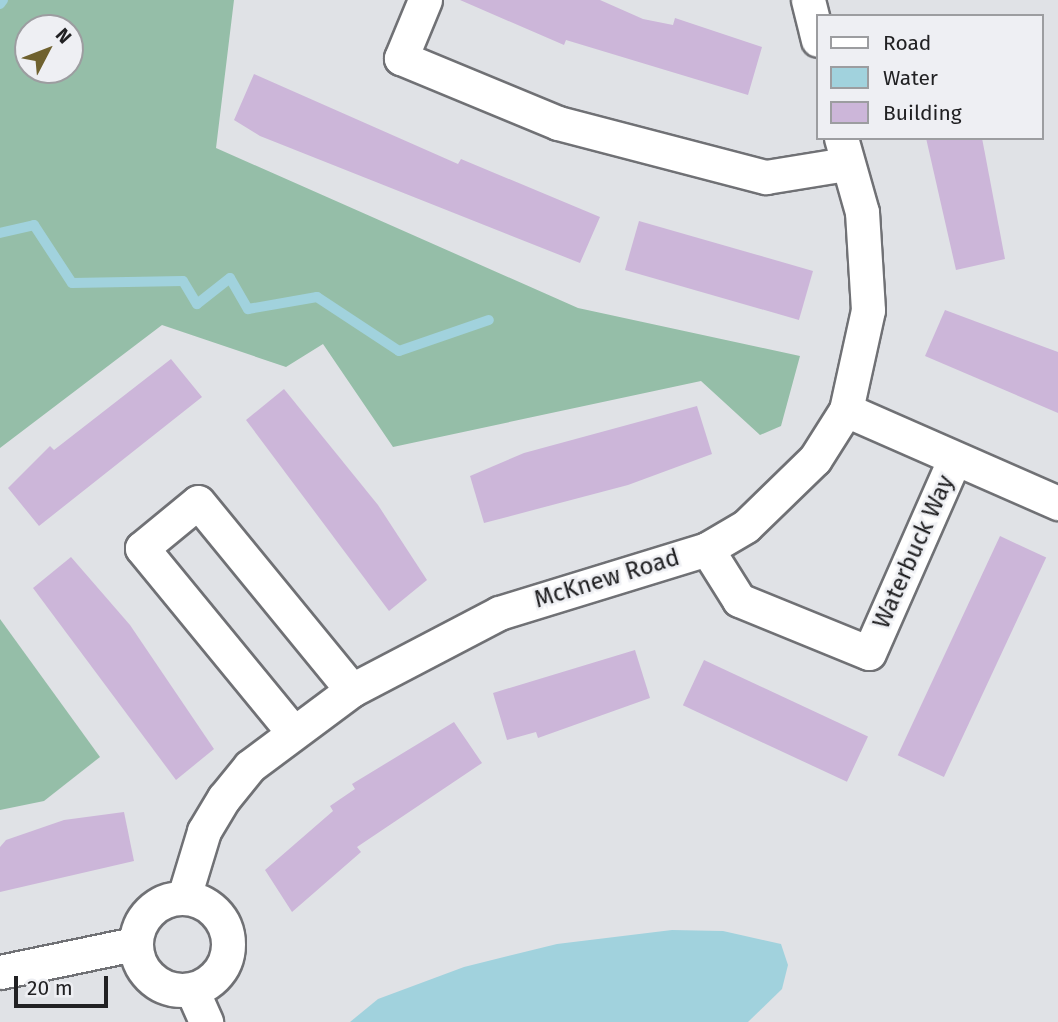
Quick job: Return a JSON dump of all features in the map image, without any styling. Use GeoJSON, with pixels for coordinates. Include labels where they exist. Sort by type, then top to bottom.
{"type":"FeatureCollection","features":[{"type":"Feature","properties":{"kind":"street","name":"McKnew Road"},"geometry":{"type":"LineString","coordinates":[[184,897],[204,831],[224,798],[293,732],[352,690],[499,613],[707,549],[781,497],[846,410],[861,365],[870,263],[844,151],[766,177],[558,123],[401,58],[425,0]]}},
{"type":"Feature","properties":{"kind":"street"},"geometry":{"type":"LineString","coordinates":[[808,0],[816,32]]}},
{"type":"Feature","properties":{"kind":"street"},"geometry":{"type":"LineString","coordinates":[[846,410],[954,460],[1058,503]]}},
{"type":"Feature","properties":{"kind":"street","name":"Waterbuck Way"},"geometry":{"type":"LineString","coordinates":[[707,549],[739,600],[869,653],[954,460]]}},
{"type":"Feature","properties":{"kind":"street"},"geometry":{"type":"LineString","coordinates":[[293,732],[142,548],[198,502],[352,690]]}},
{"type":"Feature","properties":{"kind":"street"},"geometry":{"type":"LineString","coordinates":[[184,897],[205,904],[228,934],[224,966],[192,990],[153,981],[134,944],[146,914],[161,902],[184,897]]}},
{"type":"Feature","properties":{"kind":"street"},"geometry":{"type":"LineString","coordinates":[[0,972],[134,944]]}},
{"type":"Feature","properties":{"kind":"street"},"geometry":{"type":"LineString","coordinates":[[192,990],[206,1022]]}},
{"type":"Feature","properties":{"kind":"green space"},"geometry":{"type":"Polygon","coordinates":[[[0,0],[234,0],[216,148],[578,308],[800,356],[781,426],[760,435],[701,381],[393,447],[323,344],[286,367],[162,325],[0,448],[0,0]]]}},
{"type":"Feature","properties":{"kind":"green space"},"geometry":{"type":"Polygon","coordinates":[[[0,619],[100,757],[44,801],[0,810],[0,619]]]}},
{"type":"Feature","properties":{"kind":"water"},"geometry":{"type":"Polygon","coordinates":[[[672,930],[723,931],[781,944],[788,965],[782,989],[748,1022],[350,1022],[378,999],[464,967],[557,944],[672,930]]]}},
{"type":"Feature","properties":{"kind":"building"},"geometry":{"type":"Polygon","coordinates":[[[460,0],[600,0],[643,19],[673,25],[675,18],[762,47],[748,95],[566,40],[564,45],[460,0]]]}},
{"type":"Feature","properties":{"kind":"building"},"geometry":{"type":"Polygon","coordinates":[[[254,74],[458,164],[461,159],[600,217],[580,263],[260,136],[234,120],[254,74]]]}},
{"type":"Feature","properties":{"kind":"building"},"geometry":{"type":"Polygon","coordinates":[[[926,140],[982,140],[1005,259],[956,270],[926,140]]]}},
{"type":"Feature","properties":{"kind":"building"},"geometry":{"type":"Polygon","coordinates":[[[639,221],[813,271],[799,320],[625,270],[639,221]]]}},
{"type":"Feature","properties":{"kind":"building"},"geometry":{"type":"Polygon","coordinates":[[[945,310],[1058,352],[1058,413],[925,356],[945,310]]]}},
{"type":"Feature","properties":{"kind":"building"},"geometry":{"type":"Polygon","coordinates":[[[171,359],[202,397],[39,526],[8,488],[50,446],[54,450],[171,359]]]}},
{"type":"Feature","properties":{"kind":"building"},"geometry":{"type":"Polygon","coordinates":[[[284,389],[378,505],[427,580],[389,611],[246,420],[284,389]]]}},
{"type":"Feature","properties":{"kind":"building"},"geometry":{"type":"Polygon","coordinates":[[[697,406],[712,454],[628,485],[484,523],[470,476],[524,453],[697,406]]]}},
{"type":"Feature","properties":{"kind":"building"},"geometry":{"type":"Polygon","coordinates":[[[1000,536],[1046,558],[944,777],[898,755],[1000,536]]]}},
{"type":"Feature","properties":{"kind":"building"},"geometry":{"type":"Polygon","coordinates":[[[71,557],[130,625],[214,749],[176,780],[33,588],[71,557]]]}},
{"type":"Feature","properties":{"kind":"building"},"geometry":{"type":"Polygon","coordinates":[[[635,650],[650,698],[538,738],[536,732],[507,740],[493,693],[635,650]]]}},
{"type":"Feature","properties":{"kind":"building"},"geometry":{"type":"Polygon","coordinates":[[[704,660],[868,736],[847,782],[683,705],[704,660]]]}},
{"type":"Feature","properties":{"kind":"building"},"geometry":{"type":"Polygon","coordinates":[[[454,722],[482,763],[357,847],[361,852],[292,912],[265,870],[333,811],[330,806],[355,789],[352,784],[454,722]]]}},
{"type":"Feature","properties":{"kind":"building"},"geometry":{"type":"Polygon","coordinates":[[[124,812],[134,861],[0,892],[0,847],[6,840],[64,820],[124,812]]]}},
{"type":"Feature","properties":{"kind":"waterway"},"geometry":{"type":"LineString","coordinates":[[0,4],[3,0]]}},
{"type":"Feature","properties":{"kind":"waterway"},"geometry":{"type":"LineString","coordinates":[[0,233],[34,225],[72,283],[183,281],[197,304],[230,278],[248,309],[317,297],[399,351],[489,320]]}}]}
